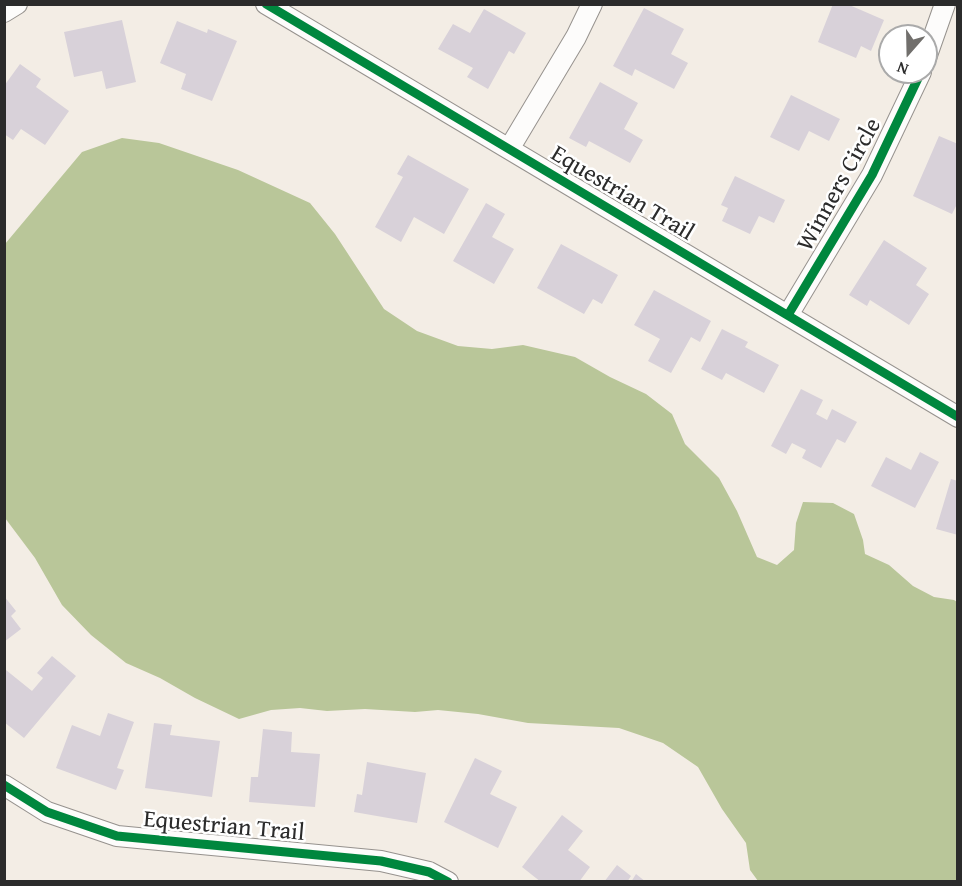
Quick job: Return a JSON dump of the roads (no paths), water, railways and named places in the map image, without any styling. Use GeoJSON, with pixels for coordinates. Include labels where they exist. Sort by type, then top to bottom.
{"type":"FeatureCollection","features":[{"type":"Feature","properties":{"kind":"street"},"geometry":{"type":"LineString","coordinates":[[4,12],[17,4]]}},
{"type":"Feature","properties":{"kind":"street","name":"Equestrian Trail"},"geometry":{"type":"LineString","coordinates":[[267,4],[957,417]]}},
{"type":"Feature","properties":{"kind":"street"},"geometry":{"type":"LineString","coordinates":[[509,149],[576,36],[592,4]]}},
{"type":"Feature","properties":{"kind":"street"},"geometry":{"type":"LineString","coordinates":[[938,24],[945,4]]}},
{"type":"Feature","properties":{"kind":"street","name":"Winners Circle"},"geometry":{"type":"LineString","coordinates":[[788,315],[872,175],[915,84]]}},
{"type":"Feature","properties":{"kind":"street","name":"Equestrian Trail"},"geometry":{"type":"LineString","coordinates":[[4,785],[47,812],[117,836],[381,861],[429,872],[448,882]]}}]}
